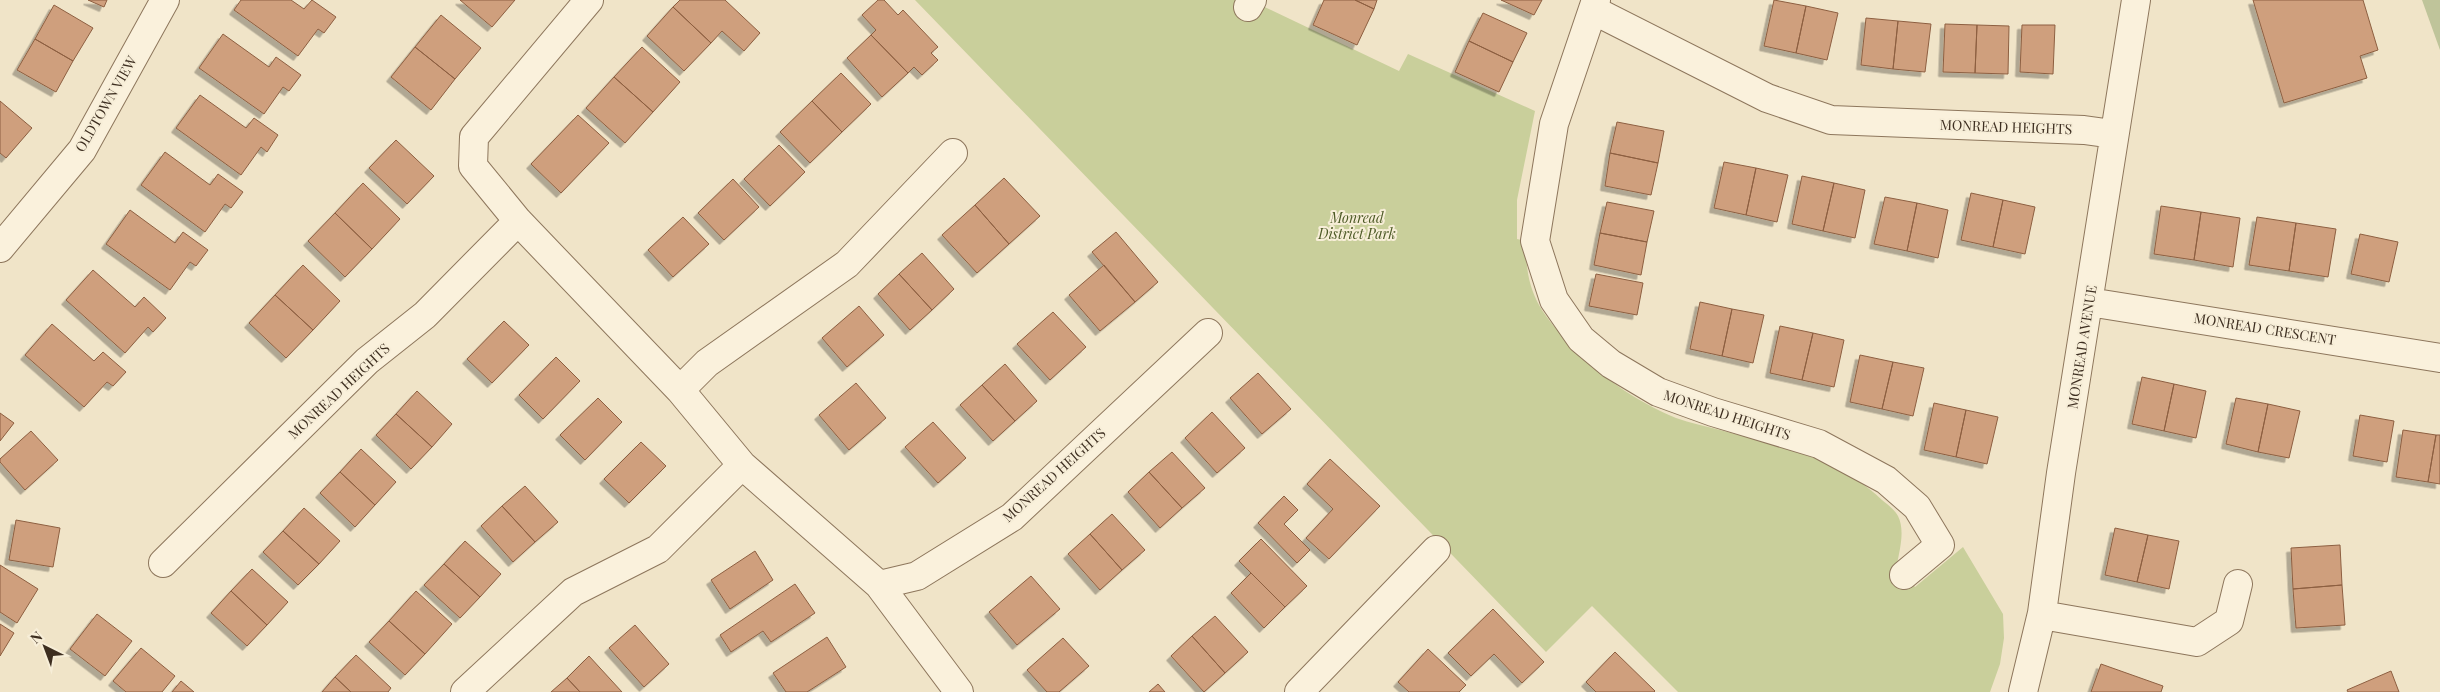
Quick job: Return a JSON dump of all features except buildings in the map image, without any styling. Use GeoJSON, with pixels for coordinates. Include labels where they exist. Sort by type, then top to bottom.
{"type":"FeatureCollection","features":[{"type":"Feature","properties":{"kind":"street","name":"OLDTOWN VIEW"},"geometry":{"type":"LineString","coordinates":[[0,248],[82,150],[165,0]]}},
{"type":"Feature","properties":{"kind":"street"},"geometry":{"type":"LineString","coordinates":[[590,0],[474,137],[473,166],[518,221],[680,390],[742,465],[879,585],[958,692]]}},
{"type":"Feature","properties":{"kind":"street","name":"MONREAD AVENUE"},"geometry":{"type":"LineString","coordinates":[[2023,692],[2042,616],[2061,473],[2136,0]]}},
{"type":"Feature","properties":{"kind":"street","name":"MONREAD HEIGHTS"},"geometry":{"type":"LineString","coordinates":[[1904,575],[1940,545],[1917,507],[1886,480],[1819,444],[1712,412],[1658,392],[1611,364],[1581,339],[1554,300],[1535,242],[1554,124],[1594,5],[1767,98],[1831,120],[2084,130],[2114,134]]}},
{"type":"Feature","properties":{"kind":"street"},"geometry":{"type":"LineString","coordinates":[[680,390],[707,363],[846,264],[953,153]]}},
{"type":"Feature","properties":{"kind":"street","name":"MONREAD HEIGHTS"},"geometry":{"type":"LineString","coordinates":[[162,563],[367,361],[424,315],[518,221]]}},
{"type":"Feature","properties":{"kind":"street","name":"MONREAD CRESCENT"},"geometry":{"type":"LineString","coordinates":[[2089,302],[2440,358]]}},
{"type":"Feature","properties":{"kind":"street","name":"MONREAD HEIGHTS"},"geometry":{"type":"LineString","coordinates":[[879,585],[917,576],[1012,517],[1208,333]]}},
{"type":"Feature","properties":{"kind":"street"},"geometry":{"type":"LineString","coordinates":[[465,692],[573,592],[658,549],[742,465]]}},
{"type":"Feature","properties":{"kind":"street"},"geometry":{"type":"LineString","coordinates":[[1299,692],[1436,550]]}},
{"type":"Feature","properties":{"kind":"street"},"geometry":{"type":"LineString","coordinates":[[2042,616],[2197,642],[2229,621],[2238,584]]}},
{"type":"Feature","properties":{"kind":"green space","name":"Monread District Park"},"geometry":{"type":"Polygon","coordinates":[[[915,0],[1250,0],[1399,71],[1408,54],[1535,111],[1517,200],[1517,239],[1526,241],[1526,257],[1531,285],[1535,297],[1548,319],[1592,365],[1618,386],[1646,404],[1681,420],[1763,441],[1806,455],[1846,473],[1865,486],[1891,507],[1898,516],[1902,533],[1897,564],[1915,587],[1963,547],[2003,614],[2004,638],[2000,664],[1990,692],[1678,692],[1592,606],[1546,652],[915,0]]]}},
{"type":"Feature","properties":{"kind":"green space"},"geometry":{"type":"Polygon","coordinates":[[[2422,0],[2440,0],[2440,50],[2422,0]]]}}]}
